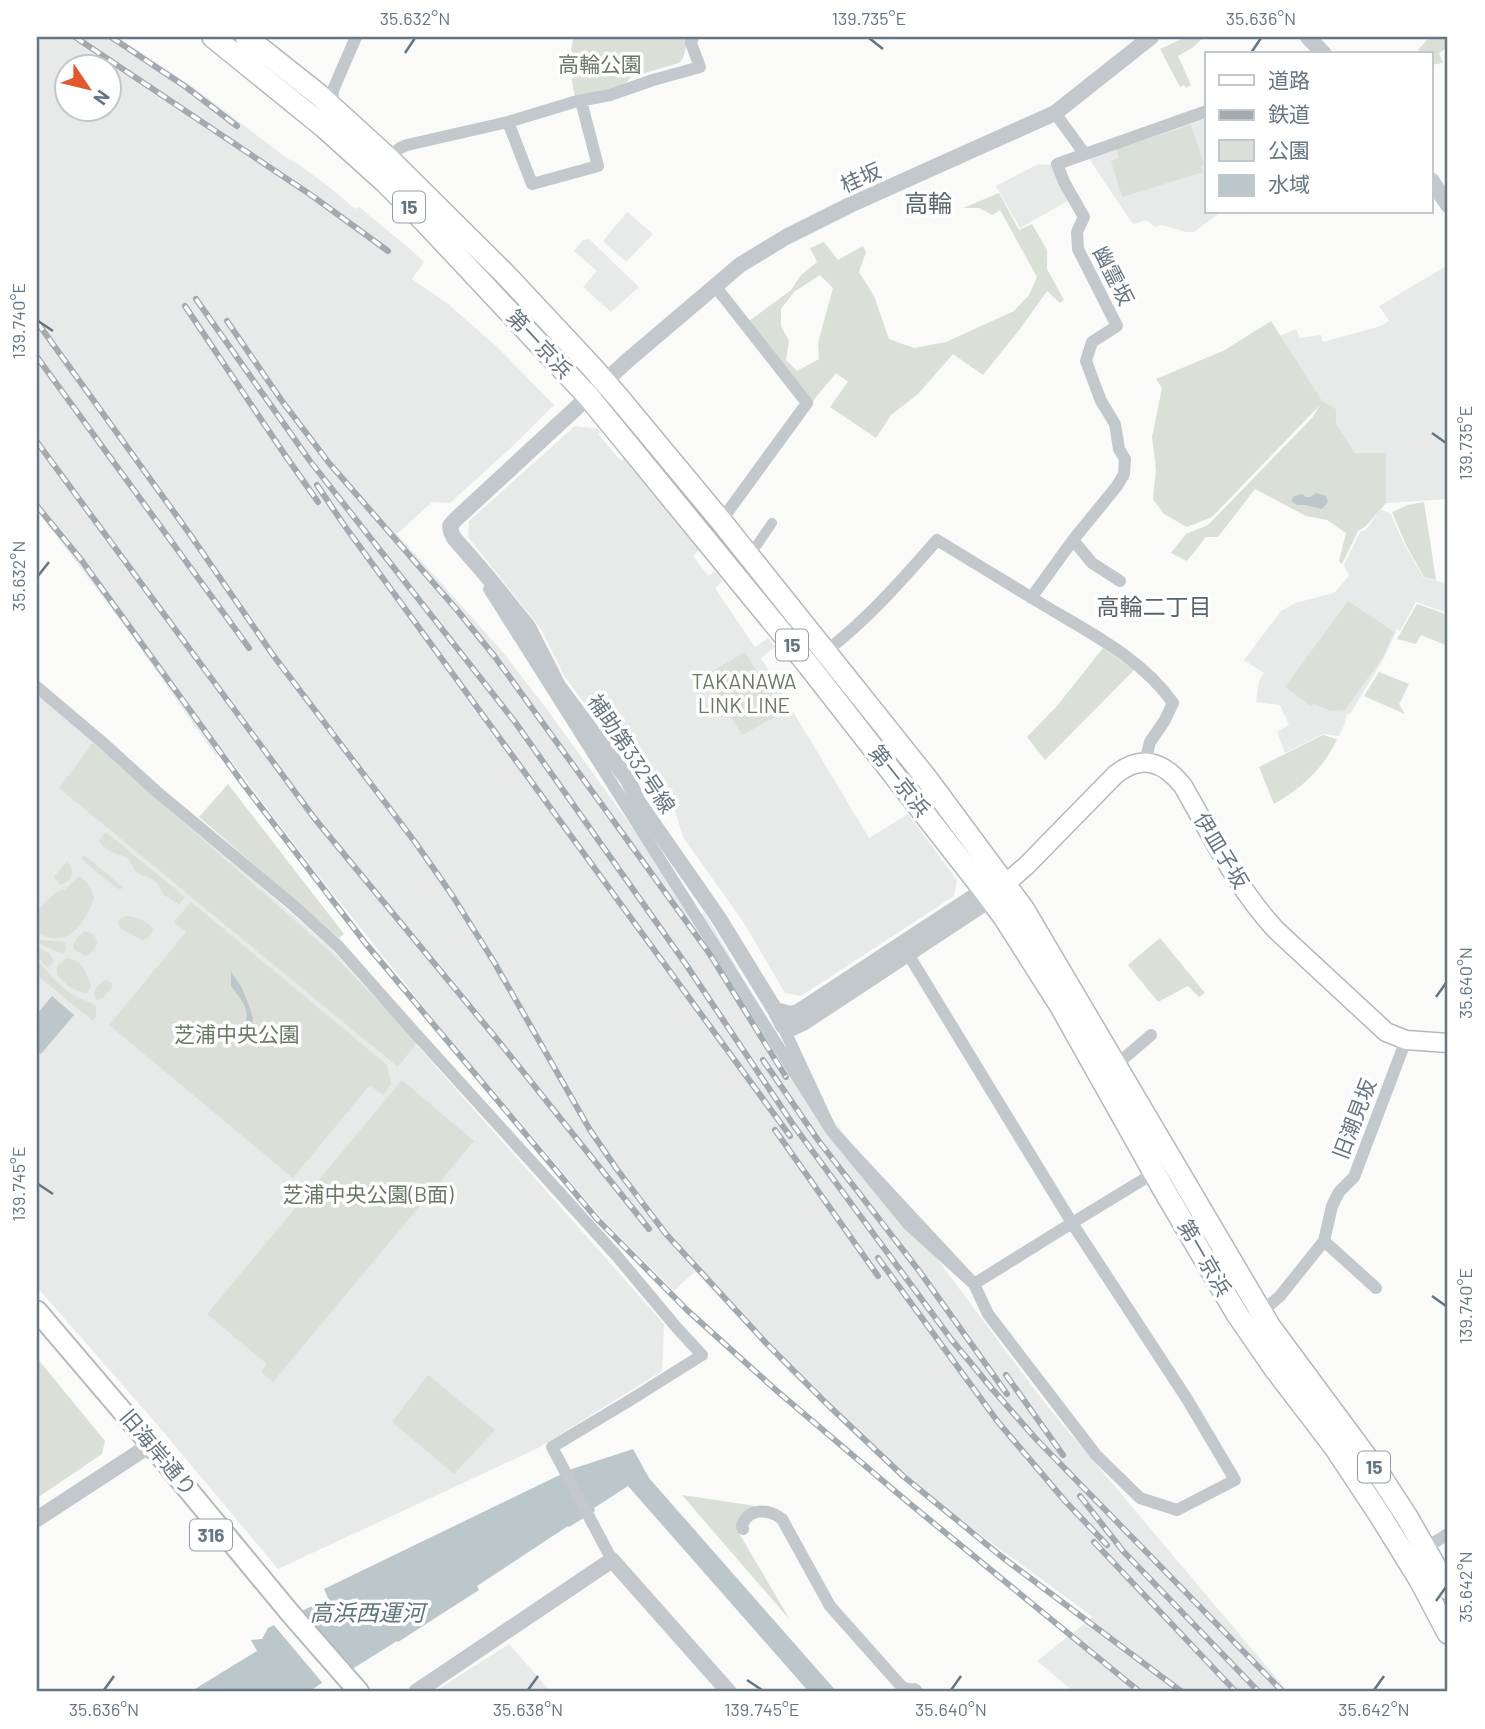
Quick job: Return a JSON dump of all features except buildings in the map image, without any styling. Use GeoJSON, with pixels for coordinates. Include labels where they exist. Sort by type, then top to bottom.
{"type":"FeatureCollection","features":[{"type":"Feature","properties":{"kind":"highway","name":"第一京浜"},"geometry":{"type":"LineString","coordinates":[[213,37],[306,111],[385,182],[588,396],[993,891],[1024,910],[1238,1273],[1253,1319]]}},
{"type":"Feature","properties":{"kind":"highway","name":"第一京浜"},"geometry":{"type":"LineString","coordinates":[[246,37],[332,107],[388,158],[505,274],[604,381],[721,521],[927,779],[1219,1284],[1253,1319],[1282,1361],[1420,1580],[1448,1633]]}},
{"type":"Feature","properties":{"kind":"highway"},"geometry":{"type":"LineString","coordinates":[[630,447],[647,432]]}},
{"type":"Feature","properties":{"kind":"highway"},"geometry":{"type":"LineString","coordinates":[[1219,1284],[1226,1287],[1232,1285],[1238,1273]]}},
{"type":"Feature","properties":{"kind":"highway","name":"第一京浜"},"geometry":{"type":"LineString","coordinates":[[1282,1361],[1381,1477],[1448,1589]]}},
{"type":"Feature","properties":{"kind":"main road"},"geometry":{"type":"LineString","coordinates":[[993,891],[1026,866],[1122,769],[1145,762]]}},
{"type":"Feature","properties":{"kind":"main road","name":"伊皿子坂"},"geometry":{"type":"LineString","coordinates":[[1145,762],[1166,769],[1176,777],[1244,890],[1276,930],[1386,1032],[1406,1040],[1448,1043]]}},
{"type":"Feature","properties":{"kind":"main road","name":"旧海岸通り"},"geometry":{"type":"LineString","coordinates":[[37,1311],[340,1683],[359,1692]]}},
{"type":"Feature","properties":{"kind":"main road","name":"旧海岸通り"},"geometry":{"type":"LineString","coordinates":[[37,1331],[147,1448]]}},
{"type":"Feature","properties":{"kind":"street"},"geometry":{"type":"LineString","coordinates":[[332,107],[333,90],[356,37]]}},
{"type":"Feature","properties":{"kind":"street"},"geometry":{"type":"LineString","coordinates":[[388,158],[407,145],[610,95],[700,67],[691,43],[693,37]]}},
{"type":"Feature","properties":{"kind":"street","name":"桂坂"},"geometry":{"type":"LineString","coordinates":[[450,526],[604,381],[740,265],[786,237],[850,205],[1055,113],[1151,37]]}},
{"type":"Feature","properties":{"kind":"street"},"geometry":{"type":"LineString","coordinates":[[1308,37],[1322,52]]}},
{"type":"Feature","properties":{"kind":"street"},"geometry":{"type":"LineString","coordinates":[[508,122],[532,184],[598,166],[581,101]]}},
{"type":"Feature","properties":{"kind":"street"},"geometry":{"type":"LineString","coordinates":[[1055,113],[1084,153],[1205,112]]}},
{"type":"Feature","properties":{"kind":"street","name":"幽霊坂"},"geometry":{"type":"LineString","coordinates":[[1031,598],[1124,474],[1125,459],[1119,449],[1115,424],[1101,401],[1086,362],[1092,342],[1117,326],[1078,249],[1077,232],[1084,217],[1057,164],[1084,153]]}},
{"type":"Feature","properties":{"kind":"street"},"geometry":{"type":"LineString","coordinates":[[1432,181],[1448,205]]}},
{"type":"Feature","properties":{"kind":"street"},"geometry":{"type":"LineString","coordinates":[[715,286],[807,403],[721,521]]}},
{"type":"Feature","properties":{"kind":"street"},"geometry":{"type":"LineString","coordinates":[[757,545],[772,523]]}},
{"type":"Feature","properties":{"kind":"street"},"geometry":{"type":"LineString","coordinates":[[450,526],[831,1130],[908,1224],[974,1284],[988,1314],[1096,1455],[1140,1498],[1177,1510],[1235,1480],[1187,1399],[1072,1223],[908,954],[993,891]]}},
{"type":"Feature","properties":{"kind":"street","name":"補助第332号線"},"geometry":{"type":"LineString","coordinates":[[450,526],[454,538],[528,627],[558,686],[628,780],[638,802],[718,917],[783,1026],[792,1028],[803,1023],[993,891]]}},
{"type":"Feature","properties":{"kind":"street"},"geometry":{"type":"LineString","coordinates":[[825,652],[895,588],[937,540],[1105,642],[1165,690],[1173,703],[1150,742],[1145,762]]}},
{"type":"Feature","properties":{"kind":"street"},"geometry":{"type":"LineString","coordinates":[[1073,540],[1092,564],[1120,581]]}},
{"type":"Feature","properties":{"kind":"street"},"geometry":{"type":"LineString","coordinates":[[37,687],[338,946],[608,1246],[702,1355],[552,1447],[612,1560],[729,1692]]}},
{"type":"Feature","properties":{"kind":"street"},"geometry":{"type":"LineString","coordinates":[[831,1130],[785,1031],[993,891]]}},
{"type":"Feature","properties":{"kind":"street"},"geometry":{"type":"LineString","coordinates":[[1115,1066],[1151,1035]]}},
{"type":"Feature","properties":{"kind":"street","name":"旧潮見坂"},"geometry":{"type":"LineString","coordinates":[[1324,1241],[1332,1206],[1339,1192],[1354,1177],[1406,1040]]}},
{"type":"Feature","properties":{"kind":"street"},"geometry":{"type":"LineString","coordinates":[[974,1284],[1154,1173]]}},
{"type":"Feature","properties":{"kind":"street"},"geometry":{"type":"LineString","coordinates":[[1253,1319],[1280,1296],[1324,1241],[1376,1288]]}},
{"type":"Feature","properties":{"kind":"street"},"geometry":{"type":"LineString","coordinates":[[37,1519],[147,1448]]}},
{"type":"Feature","properties":{"kind":"street"},"geometry":{"type":"LineString","coordinates":[[743,1529],[744,1520],[757,1511],[769,1512],[782,1519],[830,1606],[902,1687],[914,1692]]}},
{"type":"Feature","properties":{"kind":"street"},"geometry":{"type":"LineString","coordinates":[[1425,1548],[1448,1534]]}},
{"type":"Feature","properties":{"kind":"street"},"geometry":{"type":"LineString","coordinates":[[416,1692],[612,1560]]}},
{"type":"Feature","properties":{"kind":"shaded area"},"geometry":{"type":"Polygon","coordinates":[[[37,37],[117,37],[193,87],[328,186],[355,209],[359,207],[409,248],[424,262],[412,279],[447,303],[498,348],[554,405],[450,503],[432,502],[397,534],[502,651],[697,917],[704,912],[802,1078],[1047,1406],[1288,1692],[1074,1692],[1037,1661],[1093,1617],[906,1480],[793,1376],[695,1271],[674,1291],[605,1222],[456,1047],[307,861],[224,751],[216,756],[129,632],[37,510],[37,37]]]}},
{"type":"Feature","properties":{"kind":"shaded area"},"geometry":{"type":"Polygon","coordinates":[[[1205,116],[1205,214],[1218,214],[1194,232],[1162,225],[1155,227],[1146,220],[1132,223],[1088,154],[1205,116]]]}},
{"type":"Feature","properties":{"kind":"shaded area"},"geometry":{"type":"Polygon","coordinates":[[[1038,164],[1053,165],[1068,201],[1020,228],[996,186],[1038,164]]]}},
{"type":"Feature","properties":{"kind":"shaded area"},"geometry":{"type":"Polygon","coordinates":[[[627,212],[653,234],[626,262],[603,241],[627,212]]]}},
{"type":"Feature","properties":{"kind":"shaded area"},"geometry":{"type":"Polygon","coordinates":[[[589,239],[639,287],[611,312],[583,287],[597,271],[574,251],[583,240],[589,239]]]}},
{"type":"Feature","properties":{"kind":"shaded area"},"geometry":{"type":"Polygon","coordinates":[[[1448,265],[1448,499],[1386,503],[1386,454],[1355,453],[1336,424],[1336,409],[1322,402],[1280,336],[1296,329],[1300,338],[1321,335],[1323,342],[1381,326],[1389,321],[1379,306],[1448,265]]]}},
{"type":"Feature","properties":{"kind":"shaded area"},"geometry":{"type":"Polygon","coordinates":[[[575,426],[598,429],[601,432],[598,434],[621,461],[624,459],[699,550],[693,556],[708,576],[715,571],[723,581],[715,588],[755,647],[768,638],[775,647],[761,658],[869,838],[908,814],[957,880],[954,896],[801,996],[785,993],[744,923],[683,837],[672,802],[649,770],[638,766],[632,768],[565,677],[541,629],[468,537],[469,521],[575,426]]]}},
{"type":"Feature","properties":{"kind":"shaded area"},"geometry":{"type":"Polygon","coordinates":[[[1380,509],[1391,514],[1423,577],[1448,584],[1448,613],[1416,602],[1400,631],[1397,629],[1384,658],[1350,714],[1347,714],[1339,736],[1323,734],[1285,753],[1277,732],[1289,725],[1280,705],[1256,702],[1259,681],[1264,673],[1244,660],[1281,611],[1295,603],[1334,593],[1349,576],[1344,565],[1360,532],[1366,530],[1380,509]]]}},
{"type":"Feature","properties":{"kind":"shaded area"},"geometry":{"type":"Polygon","coordinates":[[[37,695],[330,947],[664,1324],[662,1371],[538,1448],[278,1569],[37,1287],[37,695]]]}},
{"type":"Feature","properties":{"kind":"shaded area"},"geometry":{"type":"Polygon","coordinates":[[[509,1644],[551,1692],[434,1692],[509,1644]]]}},
{"type":"Feature","properties":{"kind":"green space","name":"高輪公園"},"geometry":{"type":"Polygon","coordinates":[[[574,37],[689,37],[679,63],[631,77],[613,90],[575,98],[571,67],[574,37]]]}},
{"type":"Feature","properties":{"kind":"green space"},"geometry":{"type":"Polygon","coordinates":[[[1186,37],[1203,38],[1178,56],[1191,85],[1186,88],[1184,85],[1180,87],[1160,49],[1186,37]]]}},
{"type":"Feature","properties":{"kind":"green space"},"geometry":{"type":"Polygon","coordinates":[[[1430,37],[1448,37],[1448,47],[1439,53],[1443,63],[1432,65],[1432,52],[1418,50],[1430,37]]]}},
{"type":"Feature","properties":{"kind":"green space"},"geometry":{"type":"Polygon","coordinates":[[[1191,125],[1204,164],[1201,166],[1203,172],[1122,197],[1111,161],[1119,158],[1116,149],[1191,125]]]}},
{"type":"Feature","properties":{"kind":"green space"},"geometry":{"type":"Polygon","coordinates":[[[999,193],[1019,230],[1032,224],[1047,250],[1047,269],[1064,300],[1060,303],[1047,291],[983,375],[953,354],[918,394],[891,415],[876,438],[830,407],[848,382],[836,373],[812,402],[749,321],[791,290],[801,275],[817,262],[810,248],[824,242],[838,260],[863,246],[866,252],[859,272],[874,296],[889,339],[914,348],[946,342],[1014,311],[1029,295],[1037,277],[1000,210],[992,215],[979,208],[963,208],[999,193]],[[820,275],[794,292],[781,309],[781,326],[789,341],[786,360],[797,371],[819,359],[818,343],[833,288],[820,275]]]}},
{"type":"Feature","properties":{"kind":"green space"},"geometry":{"type":"Polygon","coordinates":[[[1271,321],[1322,401],[1336,409],[1336,424],[1355,453],[1386,453],[1386,503],[1365,527],[1358,531],[1342,564],[1339,561],[1346,533],[1327,520],[1306,516],[1255,489],[1218,537],[1206,537],[1187,561],[1171,553],[1186,534],[1208,525],[1312,418],[1320,405],[1212,517],[1187,527],[1164,514],[1153,499],[1156,469],[1152,437],[1162,388],[1156,379],[1225,350],[1271,321]]]}},
{"type":"Feature","properties":{"kind":"green space"},"geometry":{"type":"Polygon","coordinates":[[[1424,502],[1436,580],[1424,577],[1392,512],[1424,502]]]}},
{"type":"Feature","properties":{"kind":"green space"},"geometry":{"type":"Polygon","coordinates":[[[1348,601],[1394,632],[1383,657],[1345,710],[1331,711],[1314,704],[1311,706],[1285,687],[1348,601]]]}},
{"type":"Feature","properties":{"kind":"green space"},"geometry":{"type":"Polygon","coordinates":[[[1417,604],[1448,615],[1448,646],[1421,635],[1416,644],[1397,639],[1417,604]]]}},
{"type":"Feature","properties":{"kind":"green space"},"geometry":{"type":"Polygon","coordinates":[[[1103,648],[1134,670],[1045,760],[1027,737],[1057,706],[1103,648]]]}},
{"type":"Feature","properties":{"kind":"green space","name":"TAKANAWA LINK LINE"},"geometry":{"type":"Polygon","coordinates":[[[745,652],[782,713],[742,735],[706,675],[745,652]]]}},
{"type":"Feature","properties":{"kind":"green space"},"geometry":{"type":"Polygon","coordinates":[[[1379,672],[1409,684],[1399,704],[1405,714],[1364,696],[1379,672]]]}},
{"type":"Feature","properties":{"kind":"green space"},"geometry":{"type":"Polygon","coordinates":[[[1323,735],[1337,739],[1326,759],[1303,784],[1274,804],[1259,767],[1323,735]]]}},
{"type":"Feature","properties":{"kind":"green space","name":"芝浦中央公園"},"geometry":{"type":"Polygon","coordinates":[[[93,743],[326,948],[418,1041],[398,1067],[59,788],[93,743]]]}},
{"type":"Feature","properties":{"kind":"green space"},"geometry":{"type":"Polygon","coordinates":[[[228,784],[344,934],[339,938],[199,817],[228,784]]]}},
{"type":"Feature","properties":{"kind":"green space"},"geometry":{"type":"Polygon","coordinates":[[[106,832],[185,897],[179,904],[164,895],[157,883],[137,873],[127,857],[111,852],[102,844],[99,841],[106,832]]]}},
{"type":"Feature","properties":{"kind":"green space"},"geometry":{"type":"Polygon","coordinates":[[[84,855],[124,888],[118,889],[81,859],[84,855]]]}},
{"type":"Feature","properties":{"kind":"green space"},"geometry":{"type":"Polygon","coordinates":[[[67,862],[71,875],[60,885],[54,877],[67,862]]]}},
{"type":"Feature","properties":{"kind":"green space"},"geometry":{"type":"Polygon","coordinates":[[[79,876],[89,886],[94,899],[79,925],[73,932],[57,938],[37,932],[37,912],[47,900],[66,889],[79,876]]]}},
{"type":"Feature","properties":{"kind":"green space","name":"芝浦中央公園"},"geometry":{"type":"Polygon","coordinates":[[[191,902],[387,1065],[391,1084],[383,1095],[370,1085],[293,1178],[109,1025],[186,932],[174,922],[191,902]]]}},
{"type":"Feature","properties":{"kind":"green space"},"geometry":{"type":"Polygon","coordinates":[[[126,916],[148,923],[153,929],[146,939],[142,940],[120,928],[118,922],[126,916]]]}},
{"type":"Feature","properties":{"kind":"green space"},"geometry":{"type":"Polygon","coordinates":[[[84,931],[94,936],[97,943],[85,956],[74,949],[73,945],[84,931]]]}},
{"type":"Feature","properties":{"kind":"green space"},"geometry":{"type":"Polygon","coordinates":[[[1160,938],[1205,993],[1199,997],[1188,986],[1158,1002],[1128,965],[1160,938]]]}},
{"type":"Feature","properties":{"kind":"green space"},"geometry":{"type":"Polygon","coordinates":[[[40,940],[65,942],[66,950],[63,953],[58,952],[38,943],[40,940]]]}},
{"type":"Feature","properties":{"kind":"green space"},"geometry":{"type":"Polygon","coordinates":[[[37,947],[50,954],[52,964],[46,966],[42,962],[37,947]]]}},
{"type":"Feature","properties":{"kind":"green space"},"geometry":{"type":"Polygon","coordinates":[[[66,958],[76,961],[83,968],[91,986],[87,993],[70,987],[57,974],[57,966],[66,958]]]}},
{"type":"Feature","properties":{"kind":"green space"},"geometry":{"type":"Polygon","coordinates":[[[37,960],[65,989],[96,1006],[96,1017],[93,1021],[37,975],[37,960]]]}},
{"type":"Feature","properties":{"kind":"green space"},"geometry":{"type":"Polygon","coordinates":[[[106,980],[112,983],[112,987],[103,998],[97,1000],[94,994],[96,988],[106,980]]]}},
{"type":"Feature","properties":{"kind":"green space","name":"芝浦中央公園(B面)"},"geometry":{"type":"Polygon","coordinates":[[[402,1080],[474,1141],[273,1382],[261,1372],[267,1364],[207,1314],[402,1080]]]}},
{"type":"Feature","properties":{"kind":"green space"},"geometry":{"type":"Polygon","coordinates":[[[37,1358],[105,1441],[102,1454],[37,1498],[37,1358]]]}},
{"type":"Feature","properties":{"kind":"green space"},"geometry":{"type":"Polygon","coordinates":[[[428,1375],[495,1430],[454,1474],[392,1422],[428,1375]]]}},
{"type":"Feature","properties":{"kind":"green space"},"geometry":{"type":"Polygon","coordinates":[[[682,1495],[756,1506],[739,1533],[790,1620],[682,1495]]]}},
{"type":"Feature","properties":{"kind":"water"},"geometry":{"type":"Polygon","coordinates":[[[1316,493],[1326,496],[1328,502],[1322,509],[1297,505],[1291,501],[1294,496],[1303,494],[1310,497],[1316,493]]]}},
{"type":"Feature","properties":{"kind":"water"},"geometry":{"type":"Polygon","coordinates":[[[231,971],[241,986],[253,1018],[252,1023],[244,1028],[246,1010],[231,986],[231,971]]]}},
{"type":"Feature","properties":{"kind":"water"},"geometry":{"type":"Polygon","coordinates":[[[52,996],[74,1015],[41,1054],[37,1051],[37,1014],[52,996]]]}},
{"type":"Feature","properties":{"kind":"water","name":"高浜西運河"},"geometry":{"type":"Polygon","coordinates":[[[633,1449],[649,1478],[837,1692],[809,1692],[628,1486],[594,1508],[595,1511],[477,1586],[479,1590],[398,1642],[309,1692],[190,1692],[257,1651],[251,1640],[262,1639],[268,1628],[328,1598],[324,1589],[572,1469],[633,1449]]]}},
{"type":"Feature","properties":{"kind":"pier"},"geometry":{"type":"Polygon","coordinates":[[[288,1614],[338,1680],[325,1686],[273,1624],[288,1614]]]}},
{"type":"Feature","properties":{"kind":"railway"},"geometry":{"type":"LineString","coordinates":[[75,37],[311,195],[388,251]]}},
{"type":"Feature","properties":{"kind":"railway"},"geometry":{"type":"LineString","coordinates":[[111,37],[186,87],[237,126]]}},
{"type":"Feature","properties":{"kind":"railway"},"geometry":{"type":"LineString","coordinates":[[196,299],[310,461],[515,722],[685,963],[794,1126],[951,1339],[1037,1440],[1283,1692]]}},
{"type":"Feature","properties":{"kind":"railway"},"geometry":{"type":"LineString","coordinates":[[185,306],[318,502]]}},
{"type":"Feature","properties":{"kind":"railway"},"geometry":{"type":"LineString","coordinates":[[227,321],[329,463],[495,657],[709,953],[786,1077]]}},
{"type":"Feature","properties":{"kind":"railway"},"geometry":{"type":"LineString","coordinates":[[37,322],[273,655],[452,895],[494,962],[590,1130],[666,1234],[766,1343],[903,1476],[1002,1557],[1182,1692]]}},
{"type":"Feature","properties":{"kind":"railway"},"geometry":{"type":"LineString","coordinates":[[37,357],[249,648]]}},
{"type":"Feature","properties":{"kind":"railway"},"geometry":{"type":"LineString","coordinates":[[37,442],[315,819],[649,1229]]}},
{"type":"Feature","properties":{"kind":"railway"},"geometry":{"type":"LineString","coordinates":[[317,485],[790,1136]]}},
{"type":"Feature","properties":{"kind":"railway"},"geometry":{"type":"LineString","coordinates":[[37,506],[82,561],[244,785],[366,944],[597,1219],[687,1310],[777,1391],[1140,1692]]}},
{"type":"Feature","properties":{"kind":"railway"},"geometry":{"type":"LineString","coordinates":[[763,1060],[818,1140],[920,1272],[1007,1394]]}},
{"type":"Feature","properties":{"kind":"railway"},"geometry":{"type":"LineString","coordinates":[[775,1130],[878,1276]]}},
{"type":"Feature","properties":{"kind":"railway"},"geometry":{"type":"LineString","coordinates":[[878,1258],[998,1422],[1065,1501],[1107,1545]]}},
{"type":"Feature","properties":{"kind":"railway"},"geometry":{"type":"LineString","coordinates":[[1006,1375],[1063,1455]]}},
{"type":"Feature","properties":{"kind":"railway"},"geometry":{"type":"LineString","coordinates":[[1080,1496],[1123,1551],[1259,1692]]}},
{"type":"Feature","properties":{"kind":"railway"},"geometry":{"type":"LineString","coordinates":[[1094,1542],[1236,1692]]}},
{"type":"Feature","properties":{"kind":"district","name":"高輪"},"geometry":{"type":"Point","coordinates":[928,204]}},
{"type":"Feature","properties":{"kind":"district","name":"高輪二丁目"},"geometry":{"type":"Point","coordinates":[1154,607]}}]}
